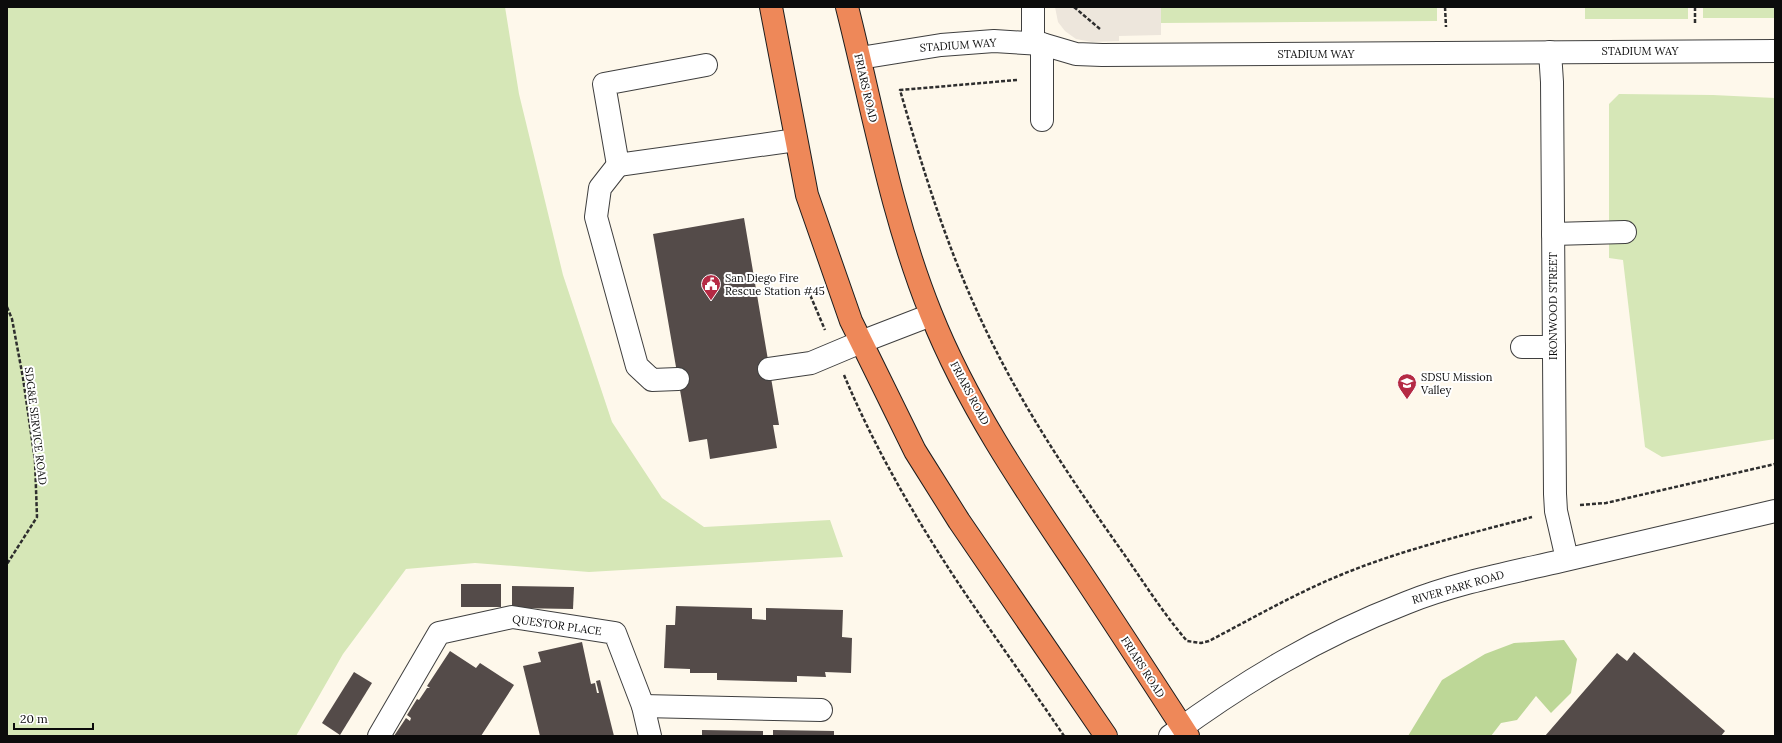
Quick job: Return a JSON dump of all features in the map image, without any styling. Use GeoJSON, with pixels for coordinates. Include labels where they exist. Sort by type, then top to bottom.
{"type":"FeatureCollection","features":[{"type":"Feature","properties":{"kind":"highway"},"geometry":{"type":"LineString","coordinates":[[771,7],[807,195],[851,321],[860,342],[915,451],[959,521],[1106,736]]}},
{"type":"Feature","properties":{"kind":"highway","name":"FRIARS ROAD"},"geometry":{"type":"LineString","coordinates":[[847,7],[860,58],[871,115],[906,245],[931,315],[964,386],[1018,479],[1180,733]]}},
{"type":"Feature","properties":{"kind":"street"},"geometry":{"type":"LineString","coordinates":[[1033,7],[1041,78],[1042,120]]}},
{"type":"Feature","properties":{"kind":"street","name":"STADIUM WAY"},"geometry":{"type":"LineString","coordinates":[[860,58],[916,48],[972,42],[1037,44],[1076,54],[1102,55],[1775,51]]}},
{"type":"Feature","properties":{"kind":"street","name":"IRONWOOD STREET"},"geometry":{"type":"LineString","coordinates":[[1550,52],[1552,82],[1554,494],[1556,511],[1567,559]]}},
{"type":"Feature","properties":{"kind":"street"},"geometry":{"type":"LineString","coordinates":[[618,165],[604,84],[706,65]]}},
{"type":"Feature","properties":{"kind":"street"},"geometry":{"type":"LineString","coordinates":[[678,379],[652,380],[637,366],[596,217],[600,188],[618,165],[796,140]]}},
{"type":"Feature","properties":{"kind":"street"},"geometry":{"type":"LineString","coordinates":[[1553,234],[1625,232]]}},
{"type":"Feature","properties":{"kind":"street"},"geometry":{"type":"LineString","coordinates":[[769,369],[811,363],[860,342],[931,315]]}},
{"type":"Feature","properties":{"kind":"street"},"geometry":{"type":"LineString","coordinates":[[1522,347],[1554,347]]}},
{"type":"Feature","properties":{"kind":"street","name":"RIVER PARK ROAD"},"geometry":{"type":"LineString","coordinates":[[1180,733],[1251,679],[1313,644],[1407,602],[1450,588],[1567,559],[1775,511]]}},
{"type":"Feature","properties":{"kind":"street","name":"QUESTOR PLACE"},"geometry":{"type":"LineString","coordinates":[[379,736],[439,633],[512,616],[615,633],[643,706],[650,736]]}},
{"type":"Feature","properties":{"kind":"street"},"geometry":{"type":"LineString","coordinates":[[643,706],[821,710]]}},
{"type":"Feature","properties":{"kind":"path"},"geometry":{"type":"LineString","coordinates":[[1074,7],[1101,30]]}},
{"type":"Feature","properties":{"kind":"path"},"geometry":{"type":"LineString","coordinates":[[1445,7],[1446,27]]}},
{"type":"Feature","properties":{"kind":"path"},"geometry":{"type":"LineString","coordinates":[[1695,7],[1695,25]]}},
{"type":"Feature","properties":{"kind":"path"},"geometry":{"type":"LineString","coordinates":[[1041,78],[900,90],[924,172],[948,241],[983,324],[1004,366],[1029,412],[1064,468],[1186,641],[1201,643],[1209,641],[1288,599],[1342,574],[1382,559],[1534,516]]}},
{"type":"Feature","properties":{"kind":"path","name":"SDG&E SERVICE ROAD"},"geometry":{"type":"LineString","coordinates":[[7,307],[12,319],[32,438],[35,461],[37,517],[7,564]]}},
{"type":"Feature","properties":{"kind":"path"},"geometry":{"type":"LineString","coordinates":[[864,422],[902,492],[951,572],[1064,736]]}},
{"type":"Feature","properties":{"kind":"path"},"geometry":{"type":"LineString","coordinates":[[1580,505],[1606,503],[1775,464]]}},
{"type":"Feature","properties":{"kind":"green space"},"geometry":{"type":"Polygon","coordinates":[[[7,7],[505,7],[519,94],[563,275],[612,422],[662,498],[704,527],[830,520],[843,557],[589,572],[475,563],[406,569],[343,654],[296,736],[7,736],[7,7]]]}},
{"type":"Feature","properties":{"kind":"green space"},"geometry":{"type":"Polygon","coordinates":[[[1161,7],[1437,7],[1437,21],[1161,23],[1161,7]]]}},
{"type":"Feature","properties":{"kind":"green space"},"geometry":{"type":"Polygon","coordinates":[[[1585,7],[1688,7],[1688,19],[1585,19],[1585,7]]]}},
{"type":"Feature","properties":{"kind":"green space"},"geometry":{"type":"Polygon","coordinates":[[[1703,7],[1775,7],[1775,18],[1703,18],[1703,7]]]}},
{"type":"Feature","properties":{"kind":"green space"},"geometry":{"type":"Polygon","coordinates":[[[1619,94],[1713,95],[1775,98],[1775,439],[1662,457],[1645,447],[1623,260],[1609,258],[1609,104],[1619,94]]]}},
{"type":"Feature","properties":{"kind":"green space"},"geometry":{"type":"Polygon","coordinates":[[[1564,640],[1577,659],[1571,693],[1551,713],[1536,696],[1517,720],[1501,723],[1491,736],[1408,736],[1442,680],[1485,654],[1514,643],[1564,640]]]}},
{"type":"Feature","properties":{"kind":"shaded area"},"geometry":{"type":"Polygon","coordinates":[[[1055,7],[1161,7],[1161,35],[1119,36],[1119,41],[1092,42],[1076,39],[1065,31],[1058,22],[1055,7]]]}},
{"type":"Feature","properties":{"kind":"building","name":"San Diego Fire Rescue Station #45"},"geometry":{"type":"Polygon","coordinates":[[[744,218],[779,425],[773,425],[777,448],[710,459],[707,439],[689,442],[653,234],[744,218]]]}},
{"type":"Feature","properties":{"kind":"building"},"geometry":{"type":"Polygon","coordinates":[[[461,584],[501,584],[501,607],[461,607],[461,584]]]}},
{"type":"Feature","properties":{"kind":"building"},"geometry":{"type":"Polygon","coordinates":[[[512,586],[574,587],[573,609],[512,608],[512,586]]]}},
{"type":"Feature","properties":{"kind":"building"},"geometry":{"type":"Polygon","coordinates":[[[676,606],[752,608],[752,619],[766,620],[766,608],[843,610],[842,637],[852,638],[851,673],[825,672],[826,677],[797,676],[797,682],[717,680],[717,673],[690,673],[690,669],[664,668],[666,625],[675,625],[676,606]]]}},
{"type":"Feature","properties":{"kind":"building"},"geometry":{"type":"Polygon","coordinates":[[[582,642],[591,684],[595,683],[597,693],[599,693],[596,681],[600,680],[614,736],[540,736],[523,666],[541,662],[538,652],[582,642]]]}},
{"type":"Feature","properties":{"kind":"building"},"geometry":{"type":"Polygon","coordinates":[[[450,651],[476,668],[480,663],[514,685],[481,736],[394,736],[406,718],[410,721],[411,718],[407,715],[417,699],[419,700],[427,688],[430,688],[427,686],[450,651]]]}},
{"type":"Feature","properties":{"kind":"building"},"geometry":{"type":"Polygon","coordinates":[[[1634,652],[1725,731],[1721,736],[1545,736],[1617,653],[1627,661],[1634,652]]]}},
{"type":"Feature","properties":{"kind":"building"},"geometry":{"type":"Polygon","coordinates":[[[354,672],[372,683],[340,735],[322,723],[354,672]]]}},
{"type":"Feature","properties":{"kind":"building"},"geometry":{"type":"Polygon","coordinates":[[[702,730],[763,731],[763,736],[702,736],[702,730]]]}},
{"type":"Feature","properties":{"kind":"building"},"geometry":{"type":"Polygon","coordinates":[[[773,730],[834,731],[834,736],[773,736],[773,730]]]}},
{"type":"Feature","properties":{"kind":"place","name":"San Diego Fire Rescue Station #45"},"geometry":{"type":"Point","coordinates":[711,301]}},
{"type":"Feature","properties":{"kind":"place","name":"SDSU Mission Valley"},"geometry":{"type":"Point","coordinates":[1407,400]}}]}
